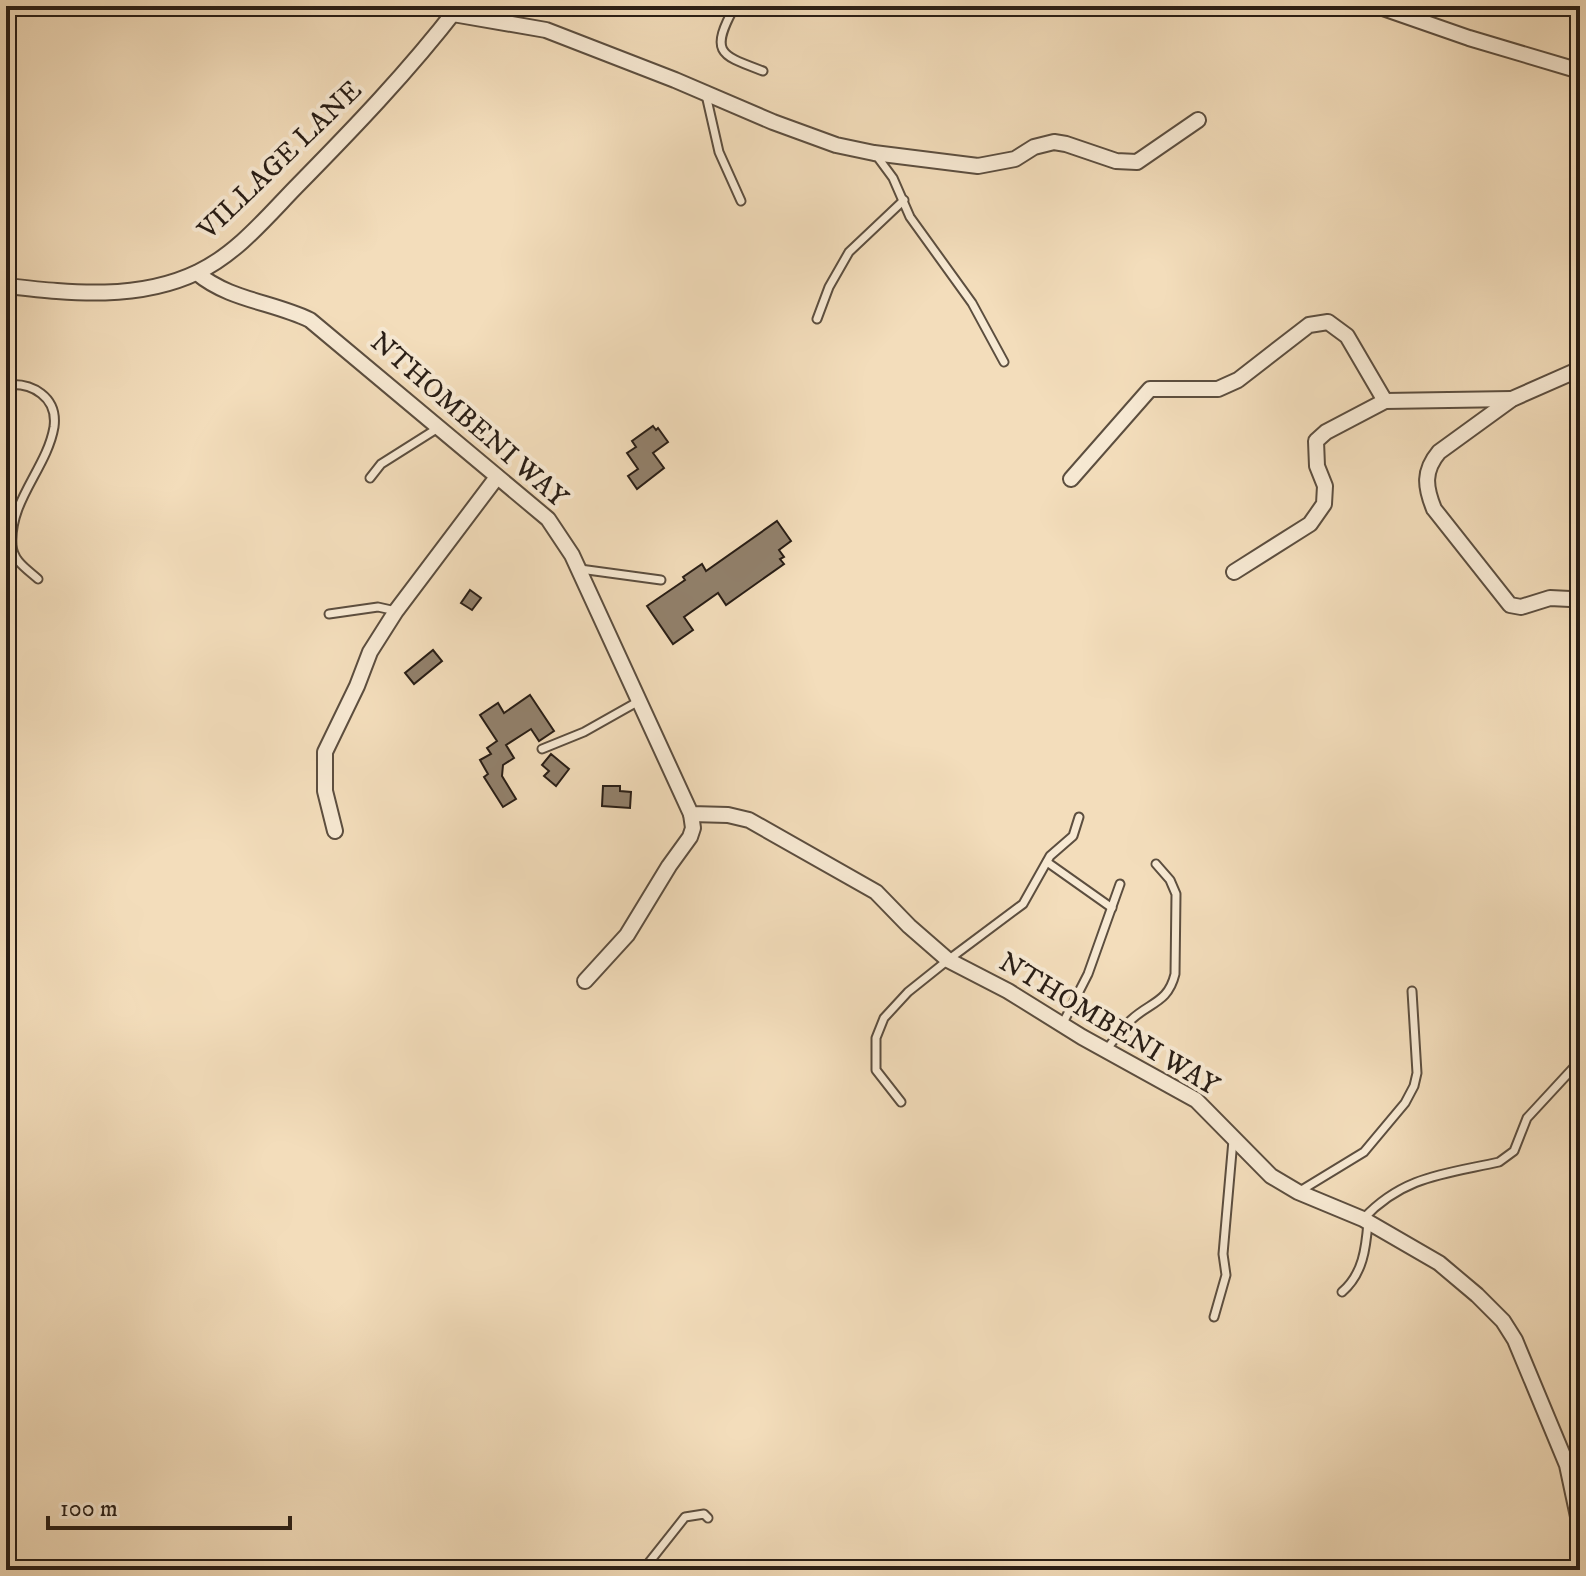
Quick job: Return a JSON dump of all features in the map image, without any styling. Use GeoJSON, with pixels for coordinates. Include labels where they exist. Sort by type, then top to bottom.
{"type":"FeatureCollection","features":[{"type":"Feature","properties":{"kind":"street"},"geometry":{"type":"LineString","coordinates":[[438,6],[546,30],[836,145],[874,153],[978,166],[1015,159],[1034,147],[1054,142],[1116,161],[1137,162],[1198,120]]}},
{"type":"Feature","properties":{"kind":"street"},"geometry":{"type":"LineString","coordinates":[[1377,6],[1469,38],[1580,71]]}},
{"type":"Feature","properties":{"kind":"street","name":"VILLAGE LANE"},"geometry":{"type":"LineString","coordinates":[[6,286],[110,294],[197,273],[239,243],[278,206],[405,72],[456,10]]}},
{"type":"Feature","properties":{"kind":"street","name":"NTHOMBENI WAY"},"geometry":{"type":"LineString","coordinates":[[197,273],[222,290],[289,310],[310,320],[548,519],[560,533],[578,569],[691,814],[738,816],[876,892],[948,960],[1008,991],[1196,1100],[1271,1176],[1298,1192],[1365,1220],[1439,1263],[1477,1295],[1503,1321],[1515,1340],[1574,1469],[1580,1526]]}},
{"type":"Feature","properties":{"kind":"street"},"geometry":{"type":"LineString","coordinates":[[1071,479],[1150,389],[1218,389],[1238,380],[1309,325],[1328,322],[1347,336],[1385,401]]}},
{"type":"Feature","properties":{"kind":"street"},"geometry":{"type":"LineString","coordinates":[[1570,599],[1550,598],[1521,607],[1510,605],[1434,509],[1426,491],[1426,478],[1439,452],[1512,399],[1580,369]]}},
{"type":"Feature","properties":{"kind":"street"},"geometry":{"type":"LineString","coordinates":[[1234,572],[1310,524],[1324,504],[1325,486],[1317,466],[1316,441],[1326,432],[1385,401],[1512,399]]}},
{"type":"Feature","properties":{"kind":"street"},"geometry":{"type":"LineString","coordinates":[[335,831],[325,791],[325,752],[374,643],[497,477]]}},
{"type":"Feature","properties":{"kind":"street"},"geometry":{"type":"LineString","coordinates":[[585,981],[627,935],[690,837],[693,828],[691,814]]}},
{"type":"Feature","properties":{"kind":"lane"},"geometry":{"type":"LineString","coordinates":[[735,6],[721,42],[723,53],[763,71]]}},
{"type":"Feature","properties":{"kind":"lane"},"geometry":{"type":"LineString","coordinates":[[706,93],[719,152],[741,201]]}},
{"type":"Feature","properties":{"kind":"lane"},"geometry":{"type":"LineString","coordinates":[[874,153],[890,173],[910,217],[972,303],[1004,362]]}},
{"type":"Feature","properties":{"kind":"lane"},"geometry":{"type":"LineString","coordinates":[[817,319],[849,252],[904,200]]}},
{"type":"Feature","properties":{"kind":"lane"},"geometry":{"type":"LineString","coordinates":[[6,385],[34,388],[51,404],[54,415],[49,442],[27,487],[13,530],[14,554],[18,562],[38,579]]}},
{"type":"Feature","properties":{"kind":"lane"},"geometry":{"type":"LineString","coordinates":[[370,478],[381,464],[438,428]]}},
{"type":"Feature","properties":{"kind":"lane"},"geometry":{"type":"LineString","coordinates":[[578,569],[661,580]]}},
{"type":"Feature","properties":{"kind":"lane"},"geometry":{"type":"LineString","coordinates":[[329,614],[378,607],[396,611]]}},
{"type":"Feature","properties":{"kind":"lane"},"geometry":{"type":"LineString","coordinates":[[542,749],[584,732],[639,701]]}},
{"type":"Feature","properties":{"kind":"lane"},"geometry":{"type":"LineString","coordinates":[[901,1102],[876,1070],[874,1051],[879,1027],[908,992],[1023,904],[1047,862],[1073,836],[1079,817]]}},
{"type":"Feature","properties":{"kind":"lane"},"geometry":{"type":"LineString","coordinates":[[1047,862],[1112,908]]}},
{"type":"Feature","properties":{"kind":"lane"},"geometry":{"type":"LineString","coordinates":[[1106,1050],[1132,1019],[1165,997],[1175,974],[1176,894],[1170,880],[1156,864]]}},
{"type":"Feature","properties":{"kind":"lane"},"geometry":{"type":"LineString","coordinates":[[1062,1025],[1088,974],[1120,884]]}},
{"type":"Feature","properties":{"kind":"lane"},"geometry":{"type":"LineString","coordinates":[[1298,1192],[1364,1152],[1405,1103],[1417,1073],[1412,991]]}},
{"type":"Feature","properties":{"kind":"lane"},"geometry":{"type":"LineString","coordinates":[[1342,1292],[1357,1276],[1366,1247],[1365,1220],[1392,1193],[1414,1181],[1507,1158],[1514,1151],[1527,1118],[1576,1065]]}},
{"type":"Feature","properties":{"kind":"lane"},"geometry":{"type":"LineString","coordinates":[[1214,1317],[1226,1275],[1224,1239],[1233,1138]]}},
{"type":"Feature","properties":{"kind":"lane"},"geometry":{"type":"LineString","coordinates":[[643,1570],[685,1517],[704,1514],[708,1518]]}},
{"type":"Feature","properties":{"kind":"building"},"geometry":{"type":"Polygon","coordinates":[[[653,426],[668,442],[653,453],[664,468],[637,489],[628,476],[638,469],[627,453],[636,447],[632,441],[653,426]]]}},
{"type":"Feature","properties":{"kind":"building"},"geometry":{"type":"Polygon","coordinates":[[[777,521],[791,541],[779,550],[784,564],[726,605],[718,593],[684,617],[693,630],[673,644],[647,606],[702,564],[706,571],[777,521]]]}},
{"type":"Feature","properties":{"kind":"building"},"geometry":{"type":"Polygon","coordinates":[[[470,590],[481,598],[472,610],[461,603],[470,590]]]}},
{"type":"Feature","properties":{"kind":"building"},"geometry":{"type":"Polygon","coordinates":[[[433,650],[442,661],[414,684],[405,673],[433,650]]]}},
{"type":"Feature","properties":{"kind":"building"},"geometry":{"type":"Polygon","coordinates":[[[530,695],[554,731],[539,741],[531,729],[506,745],[514,758],[503,765],[502,776],[516,799],[503,807],[484,777],[488,774],[480,760],[491,754],[487,748],[497,741],[480,715],[498,703],[504,713],[530,695]]]}},
{"type":"Feature","properties":{"kind":"building"},"geometry":{"type":"Polygon","coordinates":[[[551,754],[569,769],[556,786],[544,776],[549,771],[542,765],[551,754]]]}},
{"type":"Feature","properties":{"kind":"building"},"geometry":{"type":"Polygon","coordinates":[[[603,786],[620,786],[620,791],[631,792],[630,808],[602,806],[603,786]]]}}]}
